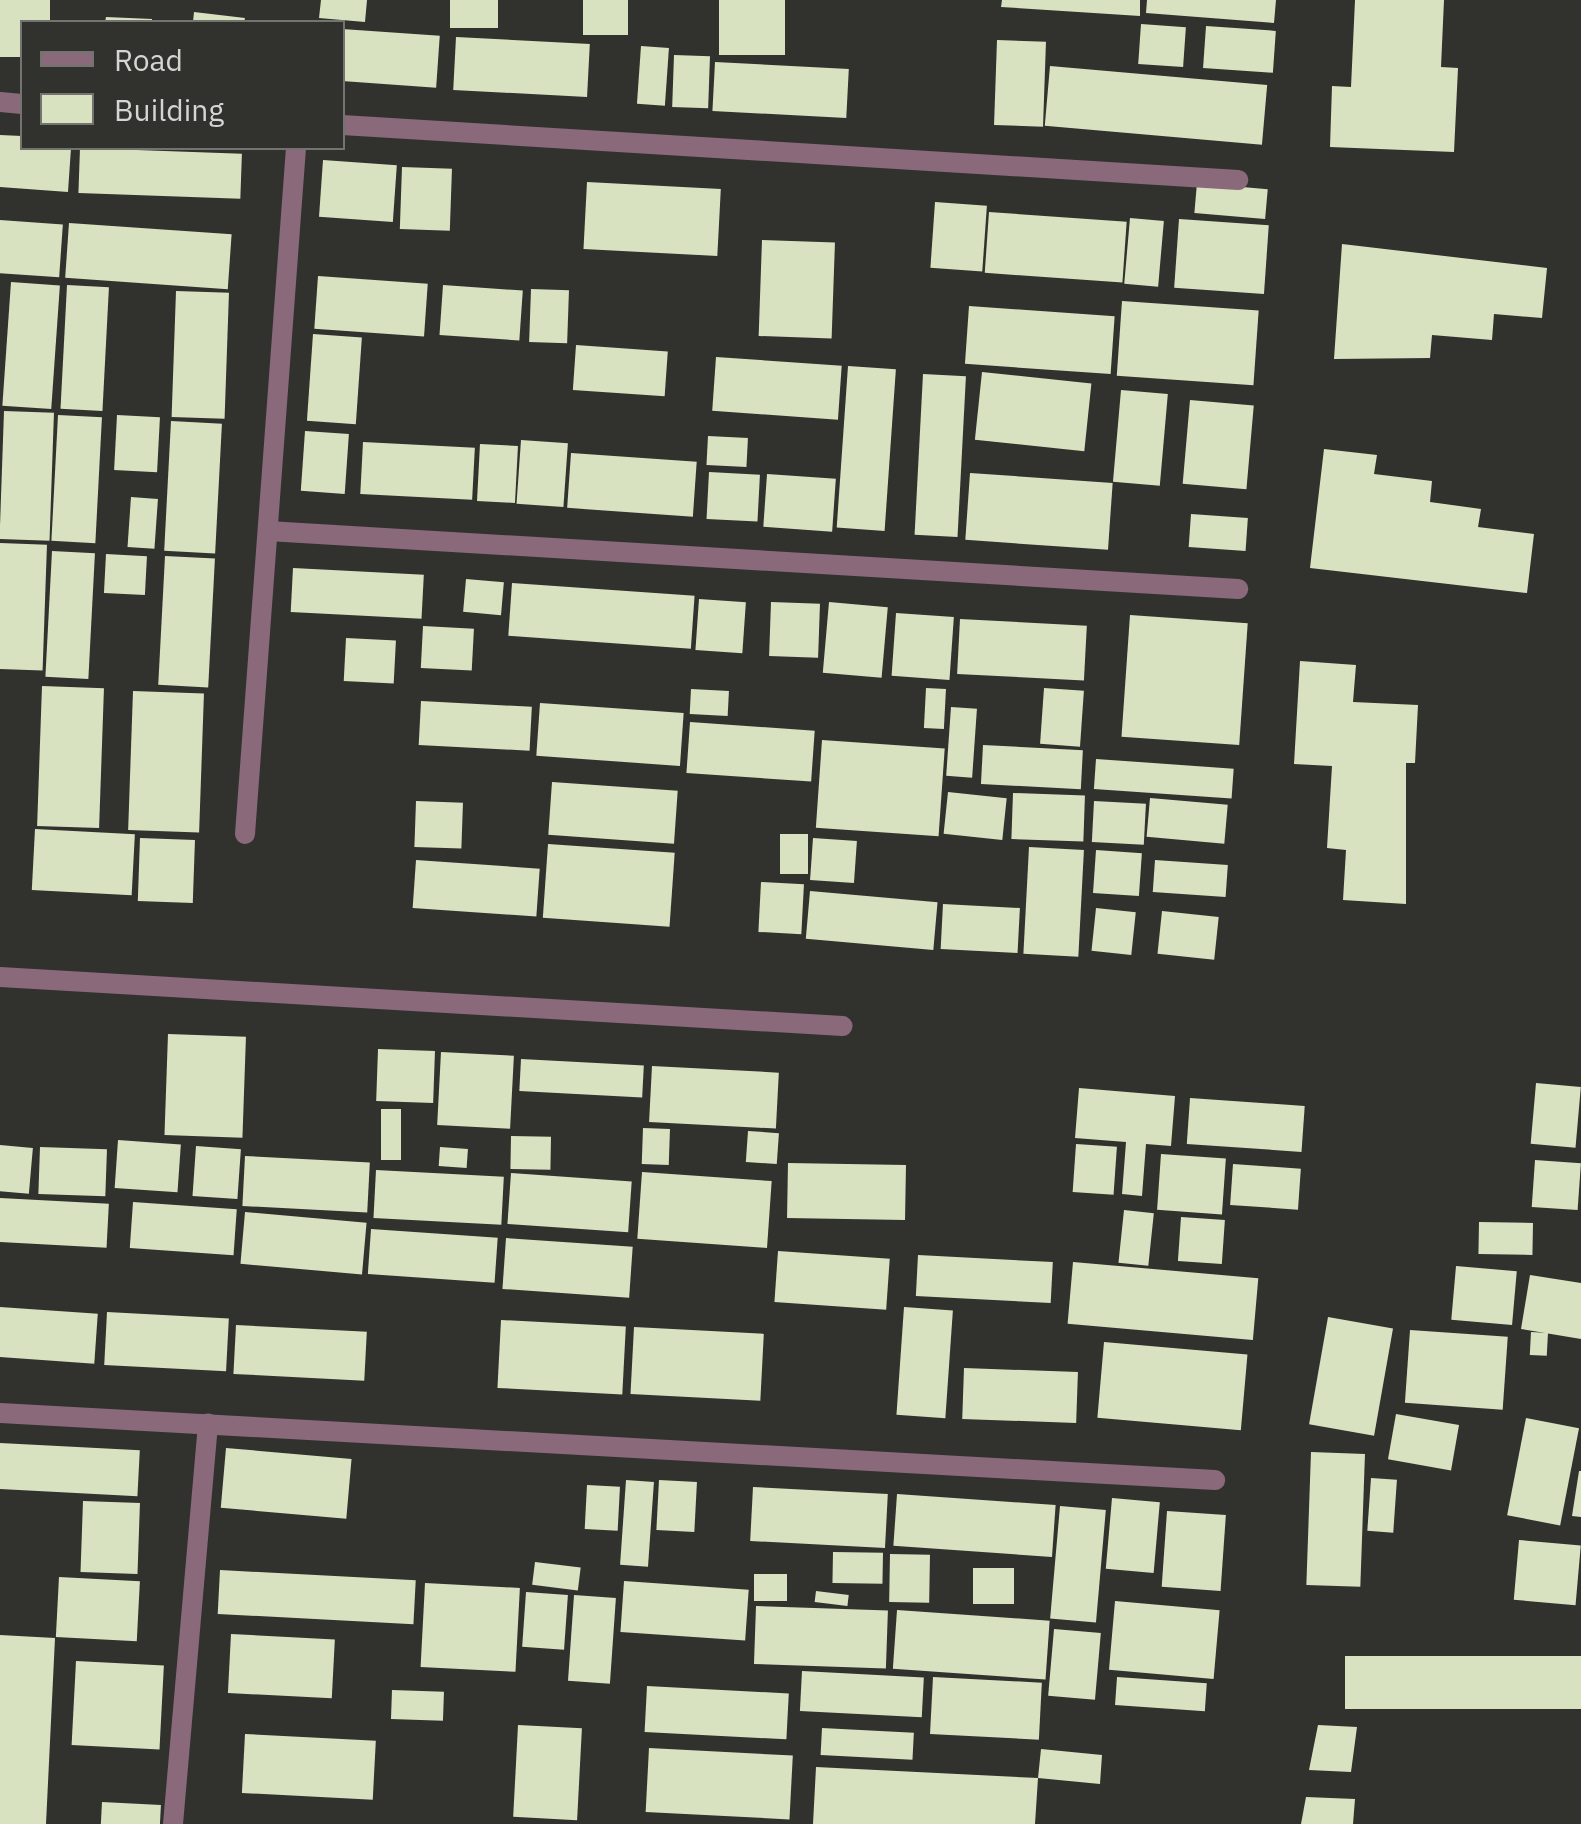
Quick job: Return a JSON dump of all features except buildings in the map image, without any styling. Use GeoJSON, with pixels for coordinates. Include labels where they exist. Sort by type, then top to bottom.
{"type":"FeatureCollection","features":[{"type":"Feature","properties":{"kind":"street"},"geometry":{"type":"LineString","coordinates":[[345,125],[1238,180]]}},
{"type":"Feature","properties":{"kind":"street"},"geometry":{"type":"LineString","coordinates":[[245,834],[296,150]]}},
{"type":"Feature","properties":{"kind":"street"},"geometry":{"type":"LineString","coordinates":[[268,531],[1238,589]]}},
{"type":"Feature","properties":{"kind":"street"},"geometry":{"type":"LineString","coordinates":[[0,977],[843,1026]]}},
{"type":"Feature","properties":{"kind":"street"},"geometry":{"type":"LineString","coordinates":[[0,1413],[1215,1480]]}},
{"type":"Feature","properties":{"kind":"street"},"geometry":{"type":"LineString","coordinates":[[173,1824],[208,1424]]}}]}
